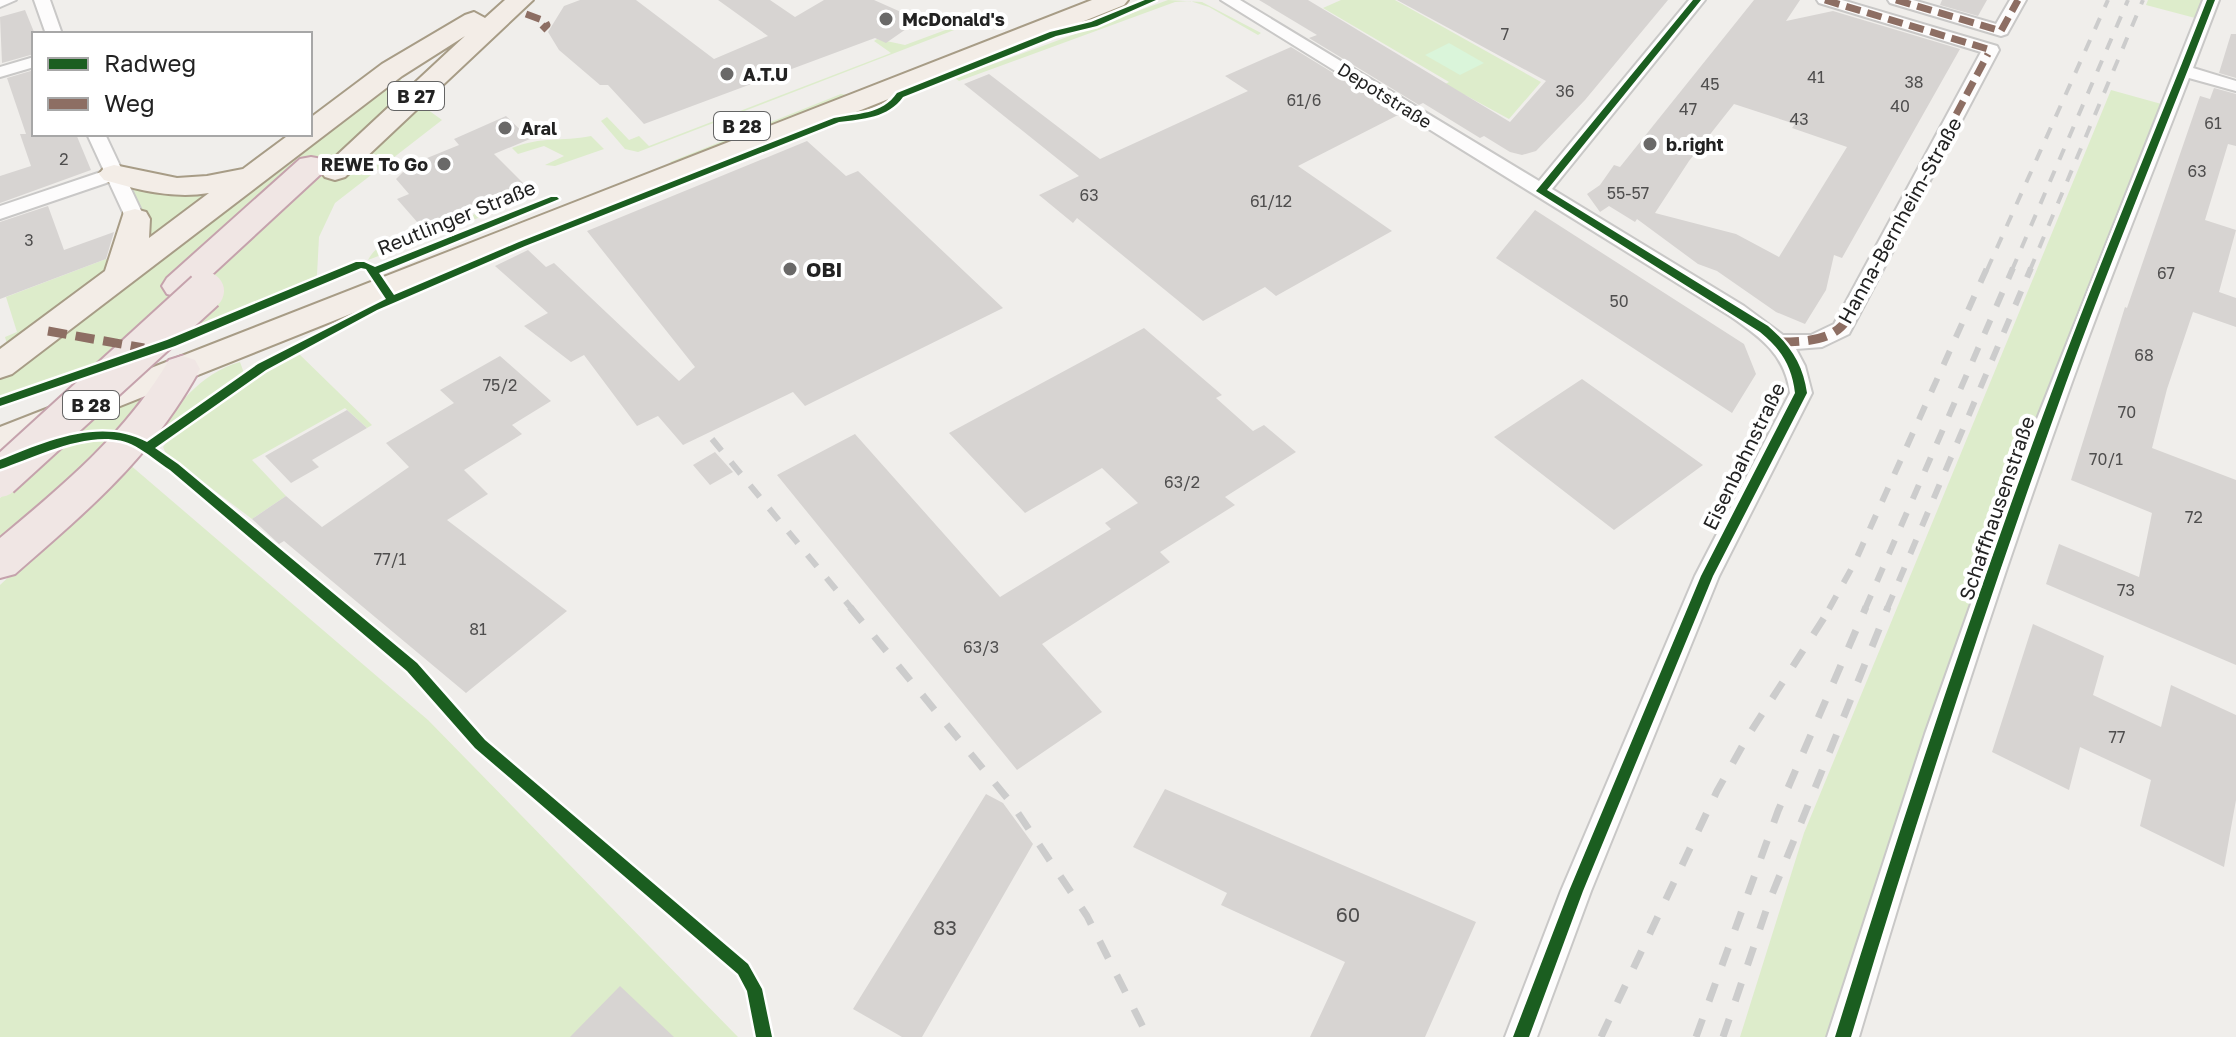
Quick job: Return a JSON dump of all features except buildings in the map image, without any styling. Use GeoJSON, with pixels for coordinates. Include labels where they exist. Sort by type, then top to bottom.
{"type":"FeatureCollection","features":[{"type":"Feature","properties":{"kind":"highway","name":"B 27"},"geometry":{"type":"LineString","coordinates":[[0,478],[192,288],[323,168]]}},
{"type":"Feature","properties":{"kind":"highway","name":"B 27"},"geometry":{"type":"LineString","coordinates":[[0,443],[192,288]]}},
{"type":"Feature","properties":{"kind":"highway"},"geometry":{"type":"LineString","coordinates":[[0,562],[135,440],[159,411],[182,369]]}},
{"type":"Feature","properties":{"kind":"main road","name":"B 27"},"geometry":{"type":"LineString","coordinates":[[323,168],[496,0]]}},
{"type":"Feature","properties":{"kind":"main road","name":"B 27"},"geometry":{"type":"LineString","coordinates":[[323,168],[520,0]]}},
{"type":"Feature","properties":{"kind":"main road","name":"Reutlinger Straße"},"geometry":{"type":"LineString","coordinates":[[0,424],[438,245],[1063,0]]}},
{"type":"Feature","properties":{"kind":"main road","name":"Reutlinger Straße"},"geometry":{"type":"LineString","coordinates":[[0,443],[1115,0]]}},
{"type":"Feature","properties":{"kind":"main road"},"geometry":{"type":"LineString","coordinates":[[312,131],[392,70],[474,20]]}},
{"type":"Feature","properties":{"kind":"main road"},"geometry":{"type":"LineString","coordinates":[[0,366],[305,136]]}},
{"type":"Feature","properties":{"kind":"main road"},"geometry":{"type":"LineString","coordinates":[[114,174],[146,184],[186,189],[259,171]]}},
{"type":"Feature","properties":{"kind":"main road"},"geometry":{"type":"LineString","coordinates":[[118,279],[135,234],[135,219]]}},
{"type":"Feature","properties":{"kind":"street"},"geometry":{"type":"LineString","coordinates":[[0,2],[8,0]]}},
{"type":"Feature","properties":{"kind":"street"},"geometry":{"type":"LineString","coordinates":[[42,0],[53,32]]}},
{"type":"Feature","properties":{"kind":"street","name":"Depotstraße"},"geometry":{"type":"LineString","coordinates":[[1229,0],[1541,191]]}},
{"type":"Feature","properties":{"kind":"street"},"geometry":{"type":"LineString","coordinates":[[1541,191],[1697,0]]}},
{"type":"Feature","properties":{"kind":"street","name":"Hanna-Bernheim-Straße"},"geometry":{"type":"LineString","coordinates":[[1780,342],[1814,342],[1842,329],[1990,52],[1825,0]]}},
{"type":"Feature","properties":{"kind":"street"},"geometry":{"type":"LineString","coordinates":[[1896,0],[2001,31],[2018,0]]}},
{"type":"Feature","properties":{"kind":"street","name":"Schaffhausenstraße"},"geometry":{"type":"LineString","coordinates":[[1843,1037],[1930,757],[2042,433],[2129,202],[2211,0]]}},
{"type":"Feature","properties":{"kind":"street"},"geometry":{"type":"LineString","coordinates":[[0,72],[32,63]]}},
{"type":"Feature","properties":{"kind":"street"},"geometry":{"type":"LineString","coordinates":[[2184,71],[2236,86]]}},
{"type":"Feature","properties":{"kind":"street"},"geometry":{"type":"LineString","coordinates":[[97,136],[135,219]]}},
{"type":"Feature","properties":{"kind":"street"},"geometry":{"type":"LineString","coordinates":[[0,213],[114,174]]}},
{"type":"Feature","properties":{"kind":"street","name":"Eisenbahnstraße"},"geometry":{"type":"LineString","coordinates":[[1521,1037],[1582,876],[1695,603],[1725,537],[1801,393],[1796,366],[1780,342],[1737,311],[1541,191]]}},
{"type":"Feature","properties":{"kind":"green space"},"geometry":{"type":"Polygon","coordinates":[[[1168,0],[1188,1],[1175,2],[959,81],[955,78],[1168,0]]]}},
{"type":"Feature","properties":{"kind":"green space"},"geometry":{"type":"Polygon","coordinates":[[[1341,0],[1395,0],[1541,82],[1509,119],[1465,95],[1436,110],[1418,99],[1449,82],[1323,8],[1341,0]]]}},
{"type":"Feature","properties":{"kind":"green space"},"geometry":{"type":"Polygon","coordinates":[[[2148,0],[2211,0],[2129,202],[1843,1037],[1740,1037],[1804,833],[2111,90],[2165,105],[2199,19],[2146,5],[2148,0]]]}},
{"type":"Feature","properties":{"kind":"green space"},"geometry":{"type":"Polygon","coordinates":[[[1191,1],[1202,2],[1261,33],[1258,35],[1209,7],[1191,1]]]}},
{"type":"Feature","properties":{"kind":"green space"},"geometry":{"type":"Polygon","coordinates":[[[959,25],[962,27],[638,152],[625,149],[601,121],[607,117],[629,140],[639,136],[649,146],[891,53],[874,41],[877,39],[905,45],[959,25]]]}},
{"type":"Feature","properties":{"kind":"green space"},"geometry":{"type":"Polygon","coordinates":[[[1449,43],[1484,63],[1460,75],[1425,55],[1449,43]]]}},
{"type":"Feature","properties":{"kind":"green space"},"geometry":{"type":"Polygon","coordinates":[[[392,70],[424,107],[442,120],[335,203],[319,237],[317,275],[310,284],[171,343],[0,402],[0,366],[118,279],[135,234],[114,174],[216,184],[306,136],[312,136],[312,132],[392,70]]]}},
{"type":"Feature","properties":{"kind":"green space"},"geometry":{"type":"Polygon","coordinates":[[[841,94],[847,95],[675,164],[670,162],[841,94]]]}},
{"type":"Feature","properties":{"kind":"green space"},"geometry":{"type":"Polygon","coordinates":[[[591,136],[604,149],[555,166],[545,165],[564,156],[544,146],[518,154],[512,148],[533,142],[591,136]]]}},
{"type":"Feature","properties":{"kind":"green space"},"geometry":{"type":"Polygon","coordinates":[[[527,194],[533,197],[368,260],[380,246],[391,240],[408,240],[527,194]]]}},
{"type":"Feature","properties":{"kind":"green space"},"geometry":{"type":"Polygon","coordinates":[[[114,256],[105,272],[8,347],[5,337],[17,332],[6,297],[114,256]]]}},
{"type":"Feature","properties":{"kind":"green space"},"geometry":{"type":"Polygon","coordinates":[[[296,351],[372,425],[367,428],[345,408],[252,460],[286,496],[252,519],[166,454],[163,447],[170,437],[227,395],[296,351]]]}},
{"type":"Feature","properties":{"kind":"green space"},"geometry":{"type":"Polygon","coordinates":[[[240,362],[245,376],[149,440],[200,383],[225,367],[240,362]]]}},
{"type":"Feature","properties":{"kind":"green space"},"geometry":{"type":"Polygon","coordinates":[[[143,396],[148,400],[145,409],[0,548],[0,498],[88,417],[143,396]]]}},
{"type":"Feature","properties":{"kind":"green space"},"geometry":{"type":"Polygon","coordinates":[[[129,464],[428,720],[738,1037],[0,1037],[0,585],[129,464]]]}},
{"type":"Feature","properties":{"kind":"railway"},"geometry":{"type":"LineString","coordinates":[[1987,270],[2108,0]]}},
{"type":"Feature","properties":{"kind":"railway"},"geometry":{"type":"LineString","coordinates":[[2012,270],[2128,0]]}},
{"type":"Feature","properties":{"kind":"railway"},"geometry":{"type":"LineString","coordinates":[[2030,270],[2143,0]]}},
{"type":"Feature","properties":{"kind":"railway"},"geometry":{"type":"LineString","coordinates":[[1829,609],[1854,564],[1987,268]]}},
{"type":"Feature","properties":{"kind":"railway"},"geometry":{"type":"LineString","coordinates":[[1865,609],[2013,268]]}},
{"type":"Feature","properties":{"kind":"railway"},"geometry":{"type":"LineString","coordinates":[[1887,609],[2031,268]]}},
{"type":"Feature","properties":{"kind":"railway"},"geometry":{"type":"LineString","coordinates":[[712,439],[852,609]]}},
{"type":"Feature","properties":{"kind":"railway"},"geometry":{"type":"LineString","coordinates":[[850,607],[1012,804],[1087,916],[1148,1037]]}},
{"type":"Feature","properties":{"kind":"railway"},"geometry":{"type":"LineString","coordinates":[[1601,1037],[1717,791],[1748,736],[1831,607]]}},
{"type":"Feature","properties":{"kind":"railway"},"geometry":{"type":"LineString","coordinates":[[1696,1037],[1778,811],[1866,607]]}},
{"type":"Feature","properties":{"kind":"railway"},"geometry":{"type":"LineString","coordinates":[[1723,1037],[1769,902],[1888,607]]}},
{"type":"Feature","properties":{"kind":"marked path"},"geometry":{"type":"LineString","coordinates":[[1825,0],[1991,50]]}},
{"type":"Feature","properties":{"kind":"marked path"},"geometry":{"type":"LineString","coordinates":[[1896,0],[2001,31],[2018,0]]}},
{"type":"Feature","properties":{"kind":"marked path"},"geometry":{"type":"LineString","coordinates":[[526,14],[545,21],[547,25],[542,30]]}},
{"type":"Feature","properties":{"kind":"marked path"},"geometry":{"type":"LineString","coordinates":[[1780,342],[1814,342],[1842,329],[1988,54]]}},
{"type":"Feature","properties":{"kind":"marked path"},"geometry":{"type":"LineString","coordinates":[[48,331],[144,348]]}},
{"type":"Feature","properties":{"kind":"cycle path"},"geometry":{"type":"LineString","coordinates":[[145,449],[262,367],[373,308],[522,244],[837,120],[881,112],[900,95],[1053,34],[1094,24],[1152,0]]}},
{"type":"Feature","properties":{"kind":"cycle path"},"geometry":{"type":"LineString","coordinates":[[1521,1037],[1576,891],[1707,576],[1801,393],[1790,356],[1764,329],[1541,191],[1697,0]]}},
{"type":"Feature","properties":{"kind":"cycle path"},"geometry":{"type":"LineString","coordinates":[[1843,1037],[1939,734],[2042,434],[2211,0]]}},
{"type":"Feature","properties":{"kind":"cycle path"},"geometry":{"type":"LineString","coordinates":[[372,272],[554,199]]}},
{"type":"Feature","properties":{"kind":"cycle path"},"geometry":{"type":"LineString","coordinates":[[0,402],[171,343],[360,264],[370,267],[391,299]]}},
{"type":"Feature","properties":{"kind":"cycle path"},"geometry":{"type":"LineString","coordinates":[[0,465],[65,441],[99,435],[133,440],[174,467],[412,667],[480,744],[743,969],[754,989],[764,1037]]}},
{"type":"Feature","properties":{"kind":"place","name":"McDonald's"},"geometry":{"type":"Point","coordinates":[886,19]}},
{"type":"Feature","properties":{"kind":"place","name":"A.T.U"},"geometry":{"type":"Point","coordinates":[727,74]}},
{"type":"Feature","properties":{"kind":"place","name":"Aral"},"geometry":{"type":"Point","coordinates":[505,128]}},
{"type":"Feature","properties":{"kind":"place","name":"b.right"},"geometry":{"type":"Point","coordinates":[1650,144]}},
{"type":"Feature","properties":{"kind":"place","name":"REWE To Go"},"geometry":{"type":"Point","coordinates":[444,164]}},
{"type":"Feature","properties":{"kind":"place","name":"OBI"},"geometry":{"type":"Point","coordinates":[790,269]}}]}
